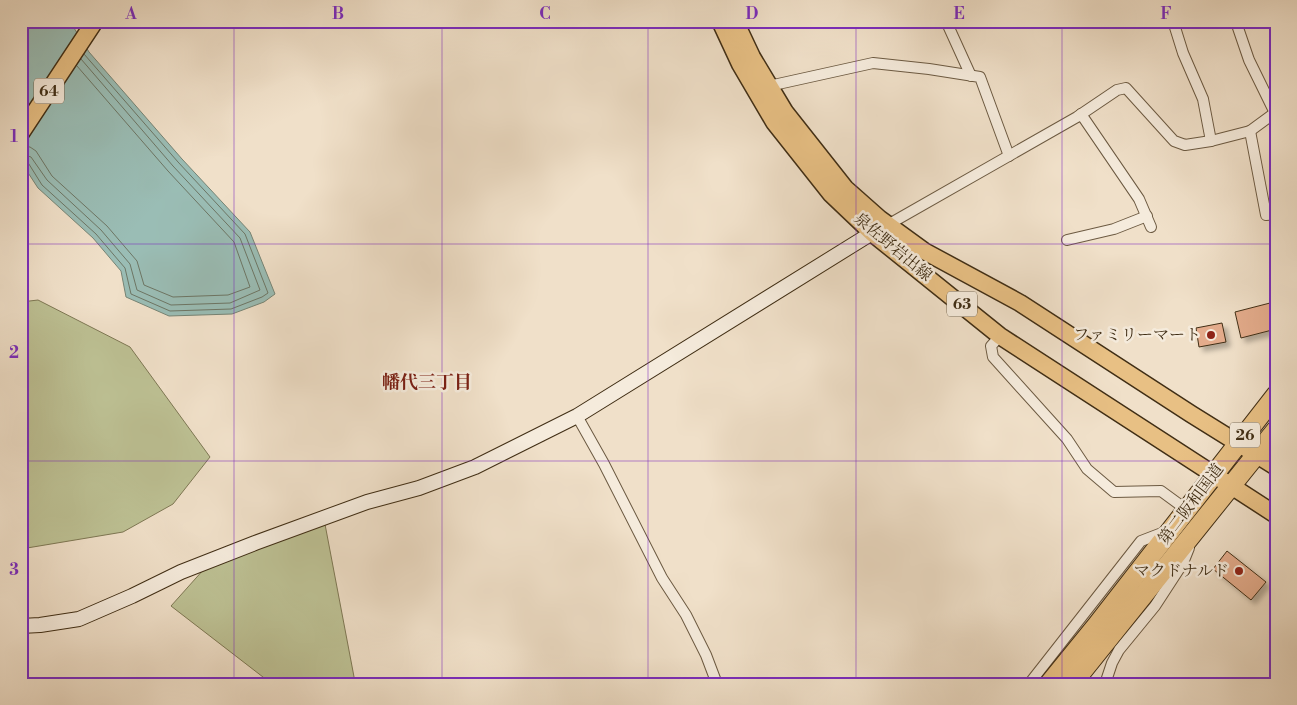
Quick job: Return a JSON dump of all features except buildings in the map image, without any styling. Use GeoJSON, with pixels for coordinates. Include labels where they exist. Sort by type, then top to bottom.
{"type":"FeatureCollection","features":[{"type":"Feature","properties":{"kind":"highway","name":"第二阪和国道"},"geometry":{"type":"LineString","coordinates":[[1049,684],[1276,395]]}},
{"type":"Feature","properties":{"kind":"highway","name":"第二阪和国道"},"geometry":{"type":"LineString","coordinates":[[1072,684],[1276,430]]}},
{"type":"Feature","properties":{"kind":"main road","name":"64"},"geometry":{"type":"LineString","coordinates":[[21,133],[95,21]]}},
{"type":"Feature","properties":{"kind":"main road","name":"泉佐野岩出線"},"geometry":{"type":"LineString","coordinates":[[720,21],[740,64],[774,122],[831,194],[872,233],[1000,336],[1276,515]]}},
{"type":"Feature","properties":{"kind":"main road","name":"泉佐野岩出線"},"geometry":{"type":"LineString","coordinates":[[735,21],[752,57],[785,112],[845,188],[889,225],[924,251],[1020,303],[1276,467]]}},
{"type":"Feature","properties":{"kind":"street"},"geometry":{"type":"LineString","coordinates":[[946,21],[970,76]]}},
{"type":"Feature","properties":{"kind":"street"},"geometry":{"type":"LineString","coordinates":[[1173,21],[1183,53],[1203,99],[1211,141]]}},
{"type":"Feature","properties":{"kind":"street"},"geometry":{"type":"LineString","coordinates":[[21,626],[40,625],[79,618],[132,596],[181,572],[255,543],[368,502],[420,488],[475,466],[576,416],[872,233],[1010,156],[1081,114],[1117,90],[1126,88],[1174,141],[1185,145],[1211,141],[1250,131],[1275,113],[1249,60],[1236,22]]}},
{"type":"Feature","properties":{"kind":"street"},"geometry":{"type":"LineString","coordinates":[[769,86],[873,63],[980,77],[1010,156]]}},
{"type":"Feature","properties":{"kind":"street"},"geometry":{"type":"LineString","coordinates":[[1081,114],[1139,199],[1151,227]]}},
{"type":"Feature","properties":{"kind":"street"},"geometry":{"type":"LineString","coordinates":[[1250,131],[1266,215],[1276,214]]}},
{"type":"Feature","properties":{"kind":"street"},"geometry":{"type":"LineString","coordinates":[[1067,240],[1114,229],[1147,216]]}},
{"type":"Feature","properties":{"kind":"street"},"geometry":{"type":"LineString","coordinates":[[1000,336],[991,346],[993,357],[1067,440],[1087,469],[1114,492],[1162,491],[1187,510]]}},
{"type":"Feature","properties":{"kind":"street"},"geometry":{"type":"LineString","coordinates":[[576,416],[604,464],[662,578],[686,615],[706,655],[717,684]]}},
{"type":"Feature","properties":{"kind":"street"},"geometry":{"type":"LineString","coordinates":[[1105,684],[1112,663],[1119,650],[1155,606],[1183,563],[1198,526]]}},
{"type":"Feature","properties":{"kind":"street"},"geometry":{"type":"LineString","coordinates":[[1029,684],[1141,541],[1172,529]]}},
{"type":"Feature","properties":{"kind":"street"},"geometry":{"type":"LineString","coordinates":[[1048,660],[1058,666]]}},
{"type":"Feature","properties":{"kind":"green space"},"geometry":{"type":"Polygon","coordinates":[[[38,300],[130,347],[210,457],[173,504],[123,532],[21,549],[21,302],[38,300]]]}},
{"type":"Feature","properties":{"kind":"green space"},"geometry":{"type":"Polygon","coordinates":[[[324,519],[355,682],[358,684],[272,684],[171,606],[213,559],[324,519]]]}},
{"type":"Feature","properties":{"kind":"water"},"geometry":{"type":"Polygon","coordinates":[[[21,21],[65,21],[74,28],[89,52],[182,159],[250,232],[275,294],[264,302],[232,314],[169,316],[126,297],[121,271],[93,238],[38,188],[21,162],[21,21]]]}},
{"type":"Feature","properties":{"kind":"place","name":"ファミリーマート"},"geometry":{"type":"Point","coordinates":[1211,335]}},
{"type":"Feature","properties":{"kind":"place","name":"マクドナルド"},"geometry":{"type":"Point","coordinates":[1239,571]}},
{"type":"Feature","properties":{"kind":"district","name":"幡代三丁目"},"geometry":{"type":"Point","coordinates":[427,382]}}]}
